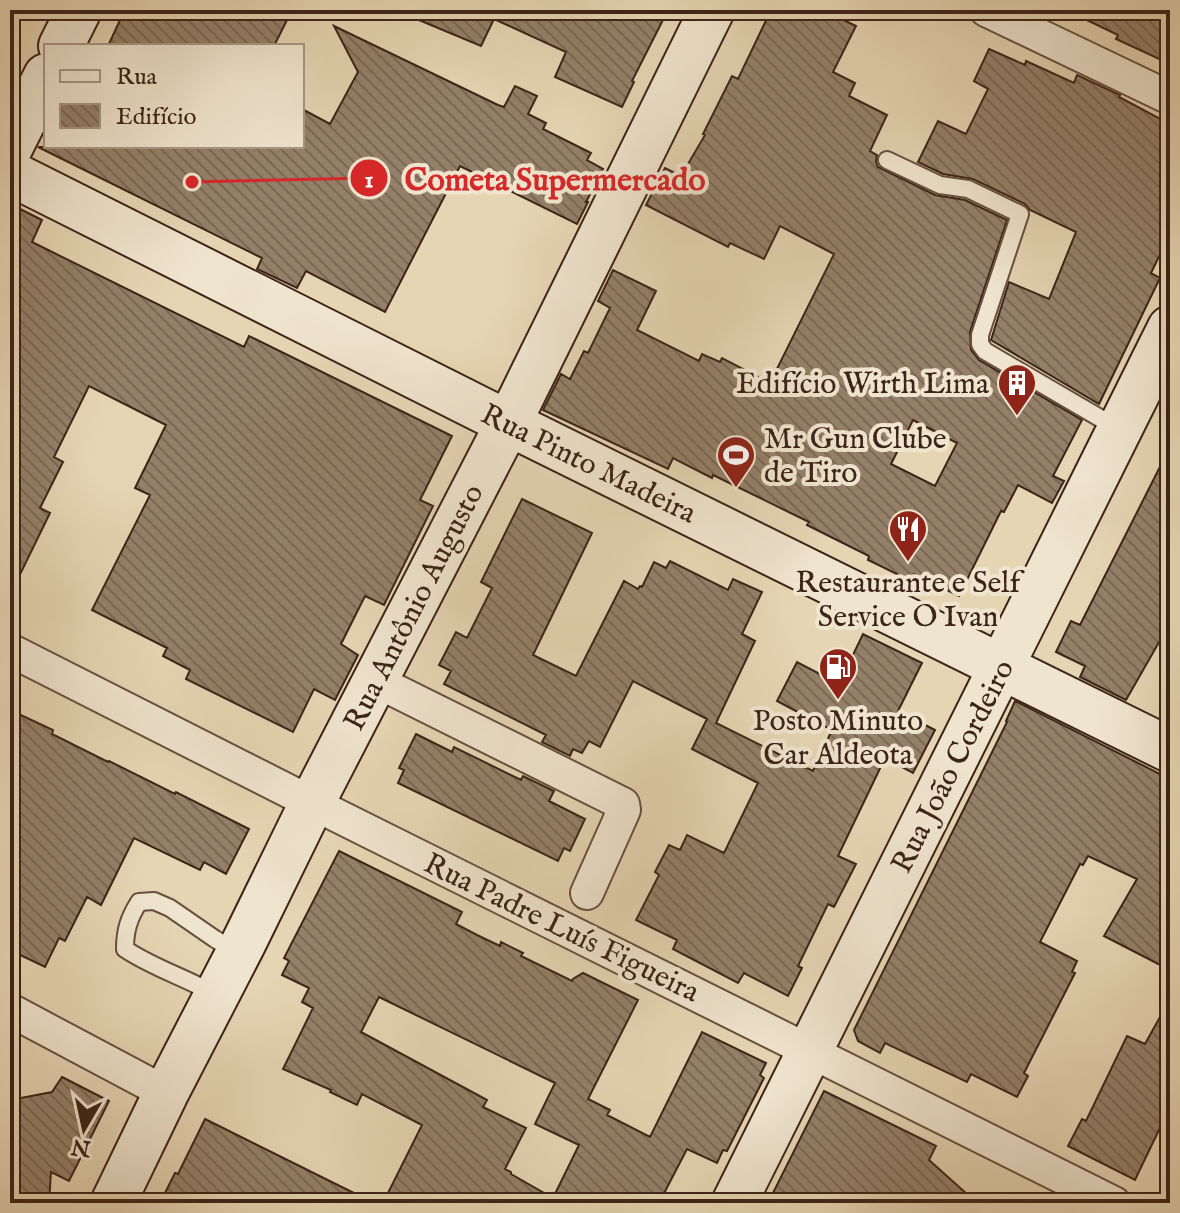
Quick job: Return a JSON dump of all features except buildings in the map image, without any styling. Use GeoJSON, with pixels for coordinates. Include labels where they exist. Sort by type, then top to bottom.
{"type":"FeatureCollection","features":[{"type":"Feature","properties":{"kind":"street"},"geometry":{"type":"LineString","coordinates":[[62,44],[79,10]]}},
{"type":"Feature","properties":{"kind":"street","name":"Rua Antônio Augusto"},"geometry":{"type":"LineString","coordinates":[[113,1203],[312,803],[508,423],[712,10]]}},
{"type":"Feature","properties":{"kind":"street"},"geometry":{"type":"LineString","coordinates":[[986,10],[1170,98]]}},
{"type":"Feature","properties":{"kind":"street"},"geometry":{"type":"LineString","coordinates":[[10,148],[44,80]]}},
{"type":"Feature","properties":{"kind":"street","name":"Rua Pinto Madeira"},"geometry":{"type":"LineString","coordinates":[[10,173],[1170,750]]}},
{"type":"Feature","properties":{"kind":"street","name":"Rua João Cordeiro"},"geometry":{"type":"LineString","coordinates":[[734,1203],[1170,328]]}},
{"type":"Feature","properties":{"kind":"street","name":"Rua Padre Luís Figueira"},"geometry":{"type":"LineString","coordinates":[[10,650],[1114,1203]]}},
{"type":"Feature","properties":{"kind":"street"},"geometry":{"type":"LineString","coordinates":[[376,681],[623,804],[624,810],[587,893]]}},
{"type":"Feature","properties":{"kind":"street"},"geometry":{"type":"LineString","coordinates":[[10,1010],[166,1093]]}},
{"type":"Feature","properties":{"kind":"lane"},"geometry":{"type":"LineString","coordinates":[[887,160],[940,185],[968,189],[1020,214],[980,335],[980,344],[985,351],[1119,429]]}},
{"type":"Feature","properties":{"kind":"lane"},"geometry":{"type":"LineString","coordinates":[[217,995],[125,949],[130,915],[139,902],[154,901],[239,953]]}},
{"type":"Feature","properties":{"kind":"place","name":"Cometa Supermercado"},"geometry":{"type":"Point","coordinates":[192,182]}},
{"type":"Feature","properties":{"kind":"place","name":"Edifício Wirth Lima"},"geometry":{"type":"Point","coordinates":[1017,417]}},
{"type":"Feature","properties":{"kind":"place","name":"Mr Gun Clube de Tiro"},"geometry":{"type":"Point","coordinates":[736,489]}},
{"type":"Feature","properties":{"kind":"place","name":"Restaurante e Self Service O Ivan"},"geometry":{"type":"Point","coordinates":[908,563]}},
{"type":"Feature","properties":{"kind":"place","name":"Posto Minuto Car Aldeota"},"geometry":{"type":"Point","coordinates":[838,701]}}]}
